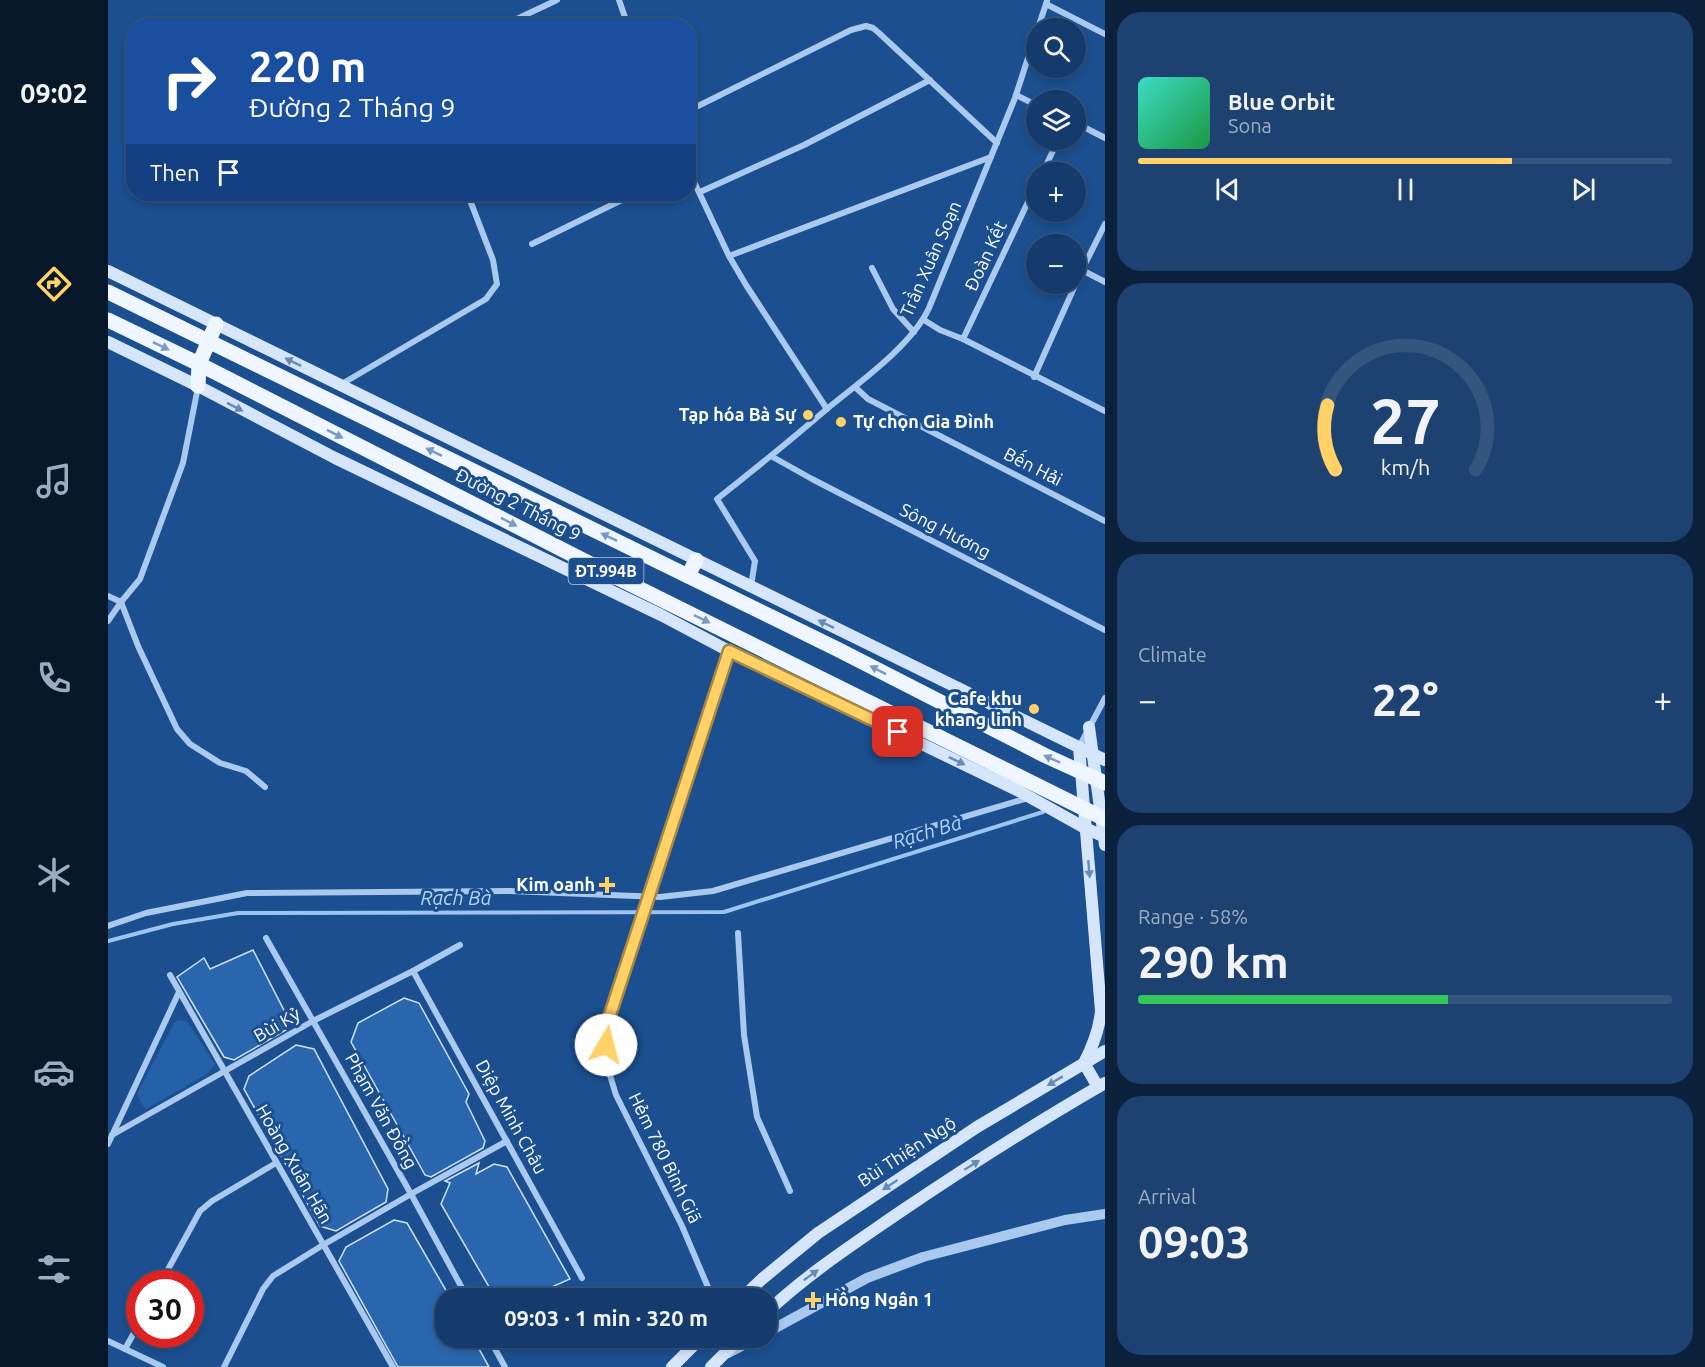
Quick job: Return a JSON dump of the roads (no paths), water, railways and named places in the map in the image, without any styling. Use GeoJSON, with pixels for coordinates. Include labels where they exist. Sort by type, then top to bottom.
{"type":"FeatureCollection","features":[{"type":"Feature","properties":{"kind":"main road","name":"Đường 2 Tháng 9"},"geometry":{"type":"LineString","coordinates":[[108,271],[1105,760]]}},
{"type":"Feature","properties":{"kind":"main road","name":"Đường 2 Tháng 9"},"geometry":{"type":"LineString","coordinates":[[108,292],[837,649],[1044,755],[1101,781]]}},
{"type":"Feature","properties":{"kind":"main road","name":"Đường 2 Tháng 9"},"geometry":{"type":"LineString","coordinates":[[108,320],[199,364],[664,609],[729,651],[1032,797],[1105,839]]}},
{"type":"Feature","properties":{"kind":"main road"},"geometry":{"type":"LineString","coordinates":[[198,387],[199,364],[216,324]]}},
{"type":"Feature","properties":{"kind":"main road","name":"Đường 2 Tháng 9"},"geometry":{"type":"LineString","coordinates":[[108,342],[335,458],[664,609],[1103,818]]}},
{"type":"Feature","properties":{"kind":"main road"},"geometry":{"type":"LineString","coordinates":[[688,576],[696,560]]}},
{"type":"Feature","properties":{"kind":"main road"},"geometry":{"type":"LineString","coordinates":[[1089,727],[1093,754],[1101,781],[1105,839]]}},
{"type":"Feature","properties":{"kind":"main road"},"geometry":{"type":"LineString","coordinates":[[777,1302],[789,1291],[860,1239],[942,1184],[1102,1085],[1084,1063],[1099,1029],[1101,1011],[1079,747]]}},
{"type":"Feature","properties":{"kind":"main road","name":"Bùi Thiện Ngộ"},"geometry":{"type":"LineString","coordinates":[[753,1288],[818,1233],[977,1127],[1105,1051]]}},
{"type":"Feature","properties":{"kind":"main road"},"geometry":{"type":"LineString","coordinates":[[672,1367],[691,1348]]}},
{"type":"Feature","properties":{"kind":"main road"},"geometry":{"type":"LineString","coordinates":[[711,1367],[729,1348]]}},
{"type":"Feature","properties":{"kind":"street"},"geometry":{"type":"LineString","coordinates":[[519,18],[557,0]]}},
{"type":"Feature","properties":{"kind":"street"},"geometry":{"type":"LineString","coordinates":[[619,0],[625,18]]}},
{"type":"Feature","properties":{"kind":"street"},"geometry":{"type":"LineString","coordinates":[[1047,2],[1105,34]]}},
{"type":"Feature","properties":{"kind":"street","name":"Trần Xuân Soạn"},"geometry":{"type":"LineString","coordinates":[[1041,18],[1047,2]]}},
{"type":"Feature","properties":{"kind":"street"},"geometry":{"type":"LineString","coordinates":[[696,107],[851,30],[866,26],[879,33],[996,143]]}},
{"type":"Feature","properties":{"kind":"street","name":"Trần Xuân Soạn"},"geometry":{"type":"LineString","coordinates":[[751,586],[755,561],[717,499],[855,387],[924,320],[1016,95],[1026,65]]}},
{"type":"Feature","properties":{"kind":"street"},"geometry":{"type":"LineString","coordinates":[[700,192],[804,146],[930,80]]}},
{"type":"Feature","properties":{"kind":"street"},"geometry":{"type":"LineString","coordinates":[[1016,95],[1026,100]]}},
{"type":"Feature","properties":{"kind":"street"},"geometry":{"type":"LineString","coordinates":[[1086,128],[1105,138]]}},
{"type":"Feature","properties":{"kind":"street"},"geometry":{"type":"LineString","coordinates":[[729,256],[991,157]]}},
{"type":"Feature","properties":{"kind":"street"},"geometry":{"type":"LineString","coordinates":[[696,184],[729,256],[827,409]]}},
{"type":"Feature","properties":{"kind":"street"},"geometry":{"type":"LineString","coordinates":[[340,385],[486,299],[497,284],[493,260],[470,201]]}},
{"type":"Feature","properties":{"kind":"street"},"geometry":{"type":"LineString","coordinates":[[532,244],[620,201]]}},
{"type":"Feature","properties":{"kind":"street","name":"Đoàn Kết"},"geometry":{"type":"LineString","coordinates":[[963,339],[1026,206]]}},
{"type":"Feature","properties":{"kind":"street"},"geometry":{"type":"LineString","coordinates":[[1086,262],[1105,224]]}},
{"type":"Feature","properties":{"kind":"street"},"geometry":{"type":"LineString","coordinates":[[872,268],[893,309],[914,332]]}},
{"type":"Feature","properties":{"kind":"street"},"geometry":{"type":"LineString","coordinates":[[1086,272],[1105,282]]}},
{"type":"Feature","properties":{"kind":"street"},"geometry":{"type":"LineString","coordinates":[[1034,376],[1071,294]]}},
{"type":"Feature","properties":{"kind":"street"},"geometry":{"type":"LineString","coordinates":[[924,320],[1105,411]]}},
{"type":"Feature","properties":{"kind":"street"},"geometry":{"type":"LineString","coordinates":[[108,621],[140,579],[183,462],[198,387]]}},
{"type":"Feature","properties":{"kind":"street","name":"Bến Hải"},"geometry":{"type":"LineString","coordinates":[[855,387],[868,399],[1105,521]]}},
{"type":"Feature","properties":{"kind":"street","name":"Sông Hương"},"geometry":{"type":"LineString","coordinates":[[771,456],[1105,630]]}},
{"type":"Feature","properties":{"kind":"street"},"geometry":{"type":"LineString","coordinates":[[108,596],[121,602],[138,646],[177,729],[190,744],[203,753],[220,764],[246,771],[265,787]]}},
{"type":"Feature","properties":{"kind":"street","name":"Hẻm 780 Bình Giã"},"geometry":{"type":"LineString","coordinates":[[708,1288],[682,1226],[616,1095],[606,1062],[606,1027],[729,651]]}},
{"type":"Feature","properties":{"kind":"street"},"geometry":{"type":"LineString","coordinates":[[1079,747],[1105,698]]}},
{"type":"Feature","properties":{"kind":"street"},"geometry":{"type":"LineString","coordinates":[[108,926],[146,913],[247,893],[510,891],[660,897],[714,891],[1032,797]]}},
{"type":"Feature","properties":{"kind":"street"},"geometry":{"type":"LineString","coordinates":[[738,933],[744,1035],[757,1117],[790,1191]]}},
{"type":"Feature","properties":{"kind":"street","name":"Phạm Văn Đồng"},"geometry":{"type":"LineString","coordinates":[[266,938],[462,1288]]}},
{"type":"Feature","properties":{"kind":"street","name":"Bùi Kỷ"},"geometry":{"type":"LineString","coordinates":[[112,1135],[313,1021],[460,945]]}},
{"type":"Feature","properties":{"kind":"street","name":"Diệp Minh Châu"},"geometry":{"type":"LineString","coordinates":[[413,971],[582,1278]]}},
{"type":"Feature","properties":{"kind":"street","name":"Hoàng Xuân Hãn"},"geometry":{"type":"LineString","coordinates":[[170,975],[393,1367]]}},
{"type":"Feature","properties":{"kind":"street"},"geometry":{"type":"LineString","coordinates":[[108,1143],[179,992]]}},
{"type":"Feature","properties":{"kind":"street"},"geometry":{"type":"LineString","coordinates":[[224,1367],[263,1289],[273,1276],[411,1194],[507,1141]]}},
{"type":"Feature","properties":{"kind":"street"},"geometry":{"type":"LineString","coordinates":[[168,1270],[200,1211],[212,1201],[276,1163]]}},
{"type":"Feature","properties":{"kind":"street"},"geometry":{"type":"LineString","coordinates":[[777,1328],[867,1278],[923,1257],[1055,1222],[1105,1214]]}},
{"type":"Feature","properties":{"kind":"street"},"geometry":{"type":"LineString","coordinates":[[108,1341],[163,1367]]}},
{"type":"Feature","properties":{"kind":"street"},"geometry":{"type":"LineString","coordinates":[[495,1348],[505,1367]]}},
{"type":"Feature","properties":{"kind":"street"},"geometry":{"type":"LineString","coordinates":[[720,1357],[738,1348]]}},
{"type":"Feature","properties":{"kind":"waterway","name":"Rạch Bà"},"geometry":{"type":"LineString","coordinates":[[108,941],[173,924],[238,913],[724,912],[1043,812]]}},
{"type":"Feature","properties":{"kind":"place","name":"Tạp hóa Bà Sự"},"geometry":{"type":"Point","coordinates":[808,415]}},
{"type":"Feature","properties":{"kind":"place","name":"Tự chọn Gia Đình"},"geometry":{"type":"Point","coordinates":[841,422]}},
{"type":"Feature","properties":{"kind":"place","name":"Cafe khu khang linh"},"geometry":{"type":"Point","coordinates":[1034,709]}},
{"type":"Feature","properties":{"kind":"place","name":"Kim oanh"},"geometry":{"type":"Point","coordinates":[607,885]}},
{"type":"Feature","properties":{"kind":"place","name":"Hồng Ngân 1"},"geometry":{"type":"Point","coordinates":[813,1300]}}]}
